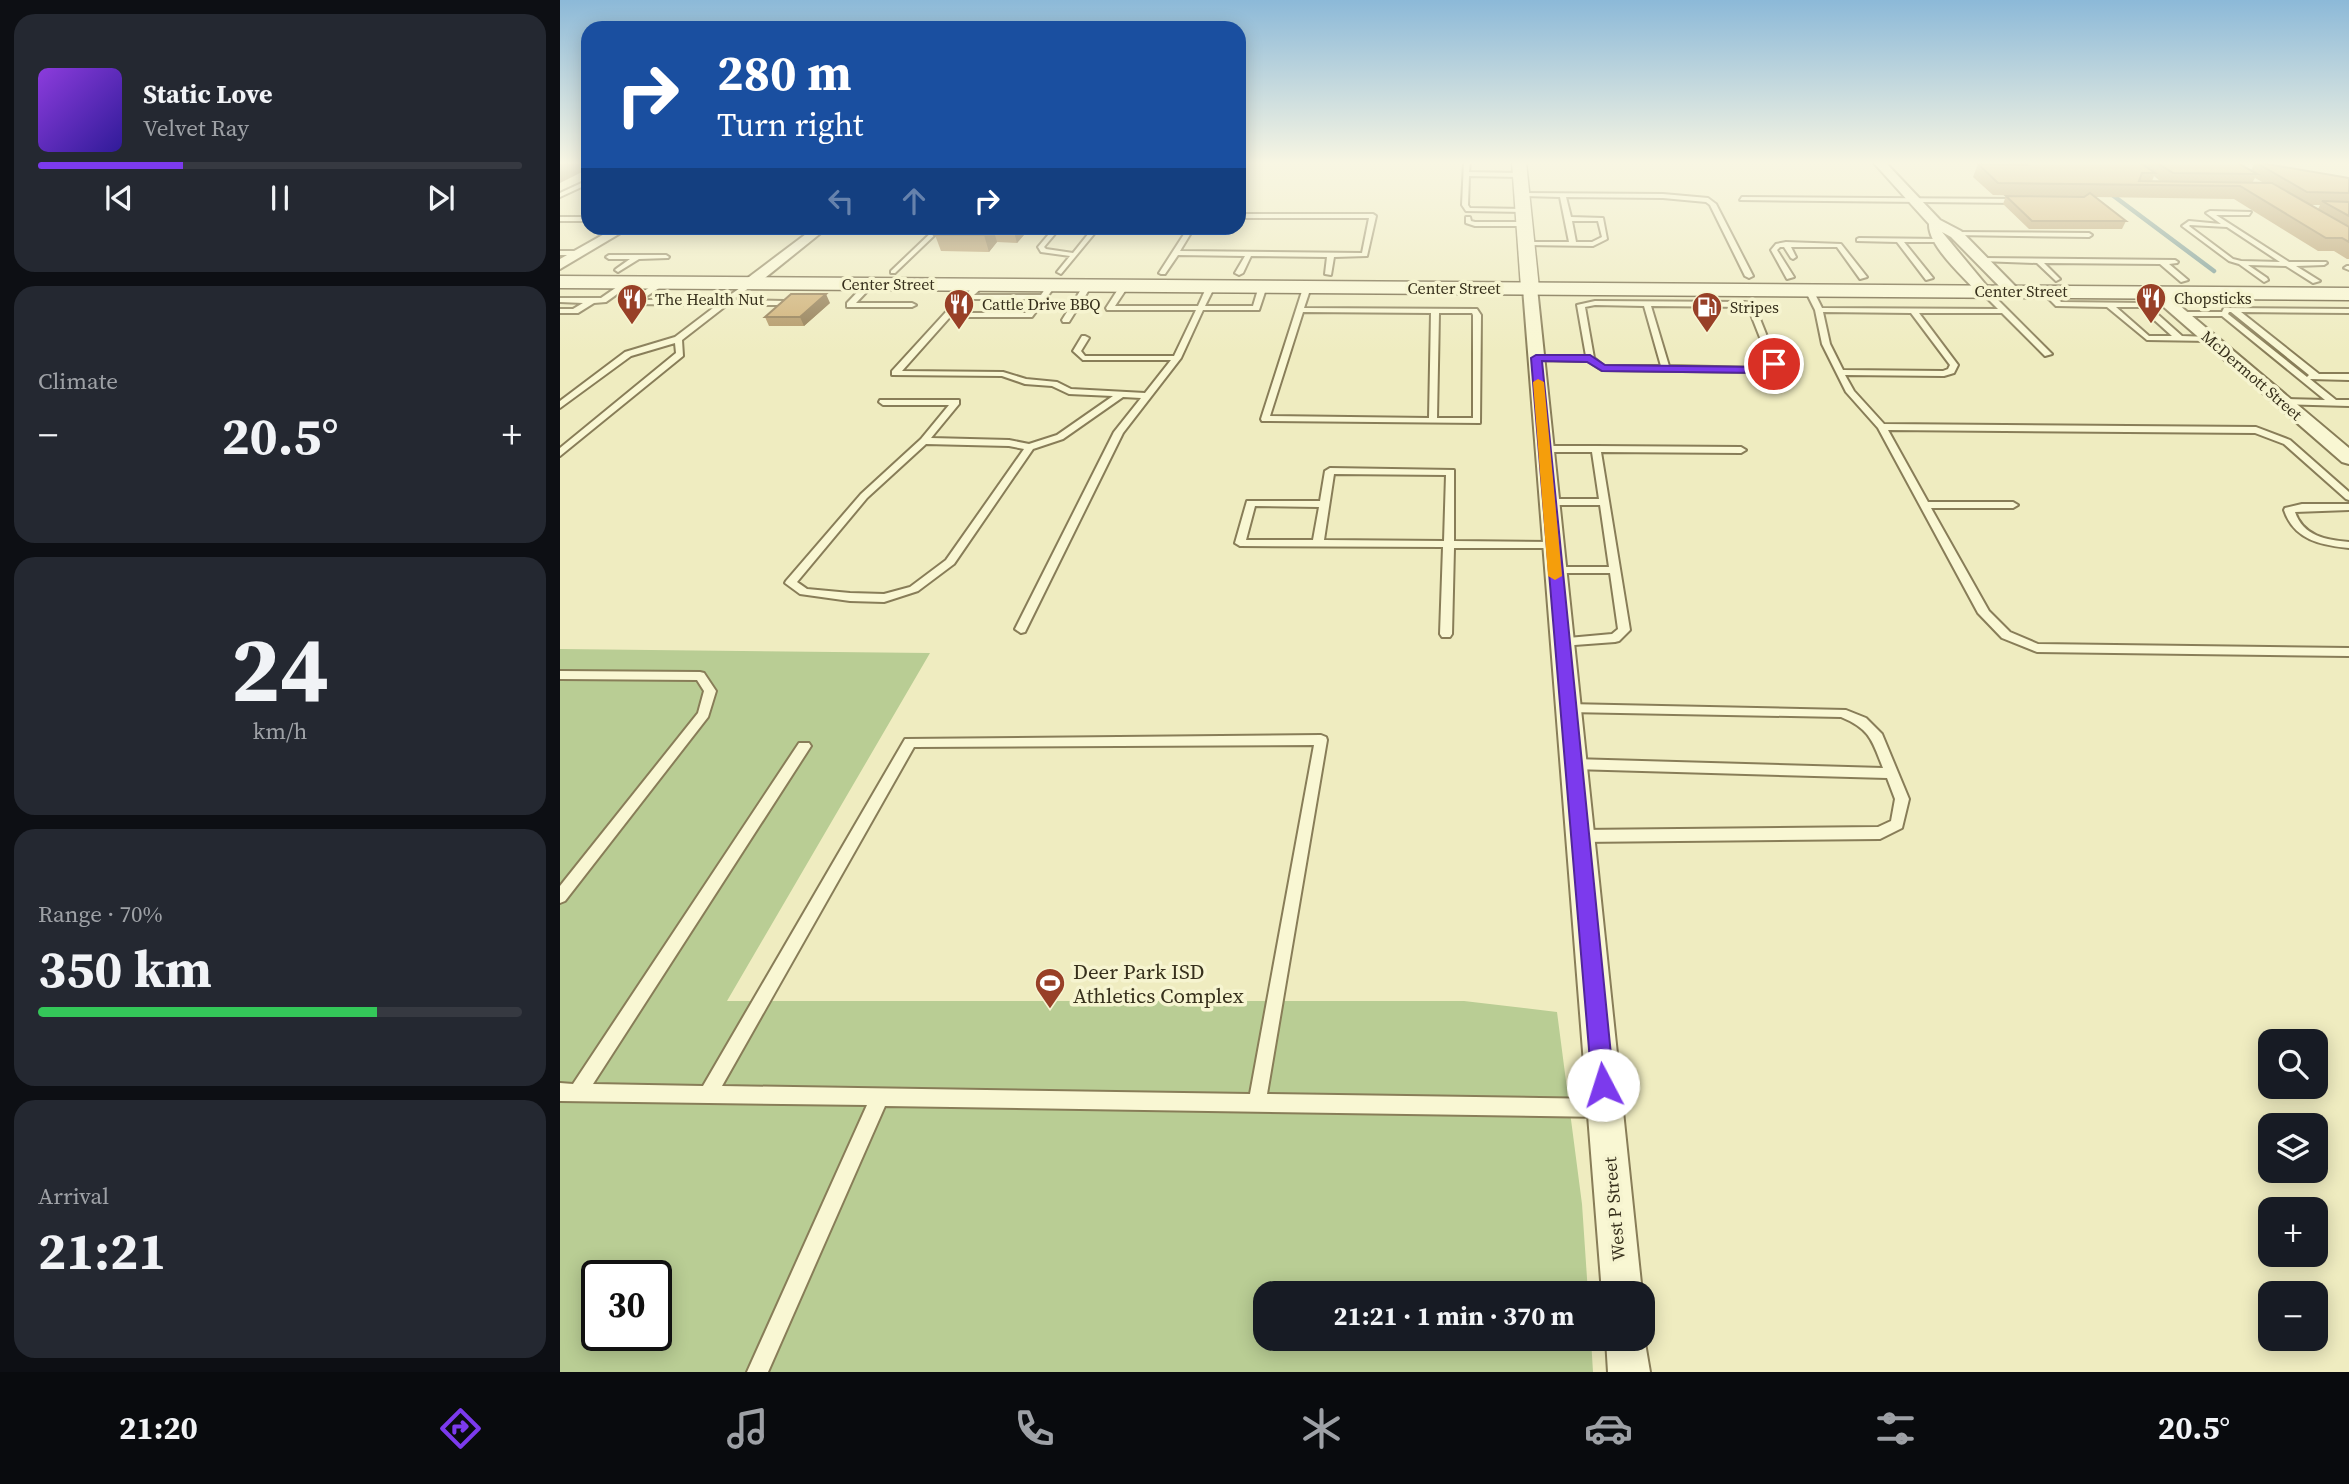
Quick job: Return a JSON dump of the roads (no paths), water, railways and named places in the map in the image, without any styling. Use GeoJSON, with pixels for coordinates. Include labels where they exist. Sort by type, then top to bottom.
{"type":"FeatureCollection","features":[{"type":"Feature","properties":{"kind":"main road","name":"Center Street"},"geometry":{"type":"LineString","coordinates":[[560,267],[757,277],[1125,285],[1214,279],[1239,273],[1530,281],[1749,276],[1790,265],[1863,277],[1990,280],[2158,299]]}},
{"type":"Feature","properties":{"kind":"main road","name":"Center Street"},"geometry":{"type":"LineString","coordinates":[[560,282],[619,269],[663,282],[757,277]]}},
{"type":"Feature","properties":{"kind":"main road","name":"Center Street"},"geometry":{"type":"LineString","coordinates":[[2158,299],[2179,271],[2264,280],[2320,272],[2346,285]]}},
{"type":"Feature","properties":{"kind":"main road","name":"Center Street"},"geometry":{"type":"LineString","coordinates":[[1052,285],[1163,273],[1263,286],[1323,275]]}},
{"type":"Feature","properties":{"kind":"main road","name":"Center Street"},"geometry":{"type":"LineString","coordinates":[[1530,281],[1683,296],[1990,280]]}},
{"type":"Feature","properties":{"kind":"main road","name":"Center Street"},"geometry":{"type":"LineString","coordinates":[[2052,285],[2102,298],[2158,299],[2346,285]]}},
{"type":"Feature","properties":{"kind":"street"},"geometry":{"type":"LineString","coordinates":[[1524,226],[1530,281]]}},
{"type":"Feature","properties":{"kind":"street"},"geometry":{"type":"LineString","coordinates":[[1935,226],[1939,240],[1949,252],[1990,280]]}},
{"type":"Feature","properties":{"kind":"street"},"geometry":{"type":"LineString","coordinates":[[1941,226],[1956,234],[1990,280]]}},
{"type":"Feature","properties":{"kind":"street"},"geometry":{"type":"LineString","coordinates":[[560,267],[611,235]]}},
{"type":"Feature","properties":{"kind":"street"},"geometry":{"type":"LineString","coordinates":[[757,277],[812,235]]}},
{"type":"Feature","properties":{"kind":"street"},"geometry":{"type":"LineString","coordinates":[[1949,252],[1990,280]]}},
{"type":"Feature","properties":{"kind":"street","name":"West P Street"},"geometry":{"type":"LineString","coordinates":[[1530,281],[1621,1281]]}},
{"type":"Feature","properties":{"kind":"street","name":"McDermott Street"},"geometry":{"type":"LineString","coordinates":[[2158,299],[2210,339],[2349,458]]}},
{"type":"Feature","properties":{"kind":"street"},"geometry":{"type":"LineString","coordinates":[[1627,1351],[1629,1372]]}},
{"type":"Feature","properties":{"kind":"lane"},"geometry":{"type":"LineString","coordinates":[[1299,310],[1468,310],[1477,315],[1477,421],[1265,419],[1299,310],[1323,275],[1365,255],[1371,226]]}},
{"type":"Feature","properties":{"kind":"lane"},"geometry":{"type":"LineString","coordinates":[[1569,226],[1573,243]]}},
{"type":"Feature","properties":{"kind":"lane"},"geometry":{"type":"LineString","coordinates":[[1526,243],[1602,241],[1605,238],[1602,226]]}},
{"type":"Feature","properties":{"kind":"lane"},"geometry":{"type":"LineString","coordinates":[[1724,226],[1749,276]]}},
{"type":"Feature","properties":{"kind":"lane"},"geometry":{"type":"LineString","coordinates":[[2185,226],[2231,260],[2264,280]]}},
{"type":"Feature","properties":{"kind":"lane"},"geometry":{"type":"LineString","coordinates":[[2218,226],[2235,230]]}},
{"type":"Feature","properties":{"kind":"lane"},"geometry":{"type":"LineString","coordinates":[[2229,226],[2288,264],[2320,272]]}},
{"type":"Feature","properties":{"kind":"lane"},"geometry":{"type":"LineString","coordinates":[[1956,234],[2089,235]]}},
{"type":"Feature","properties":{"kind":"lane"},"geometry":{"type":"LineString","coordinates":[[912,305],[850,304],[931,235]]}},
{"type":"Feature","properties":{"kind":"lane"},"geometry":{"type":"LineString","coordinates":[[1051,235],[1041,247],[1042,251],[1074,255]]}},
{"type":"Feature","properties":{"kind":"lane"},"geometry":{"type":"LineString","coordinates":[[948,314],[1029,315],[1090,235]]}},
{"type":"Feature","properties":{"kind":"lane"},"geometry":{"type":"LineString","coordinates":[[1163,273],[1187,235]]}},
{"type":"Feature","properties":{"kind":"lane"},"geometry":{"type":"LineString","coordinates":[[1860,240],[1939,240]]}},
{"type":"Feature","properties":{"kind":"lane"},"geometry":{"type":"LineString","coordinates":[[1899,240],[1929,278]]}},
{"type":"Feature","properties":{"kind":"lane"},"geometry":{"type":"LineString","coordinates":[[1786,244],[1790,265]]}},
{"type":"Feature","properties":{"kind":"lane"},"geometry":{"type":"LineString","coordinates":[[1790,265],[1775,247],[1786,244],[1839,245],[1863,277]]}},
{"type":"Feature","properties":{"kind":"lane"},"geometry":{"type":"LineString","coordinates":[[560,253],[581,253]]}},
{"type":"Feature","properties":{"kind":"lane"},"geometry":{"type":"LineString","coordinates":[[1175,254],[1249,254],[1323,275]]}},
{"type":"Feature","properties":{"kind":"lane"},"geometry":{"type":"LineString","coordinates":[[1239,273],[1249,254]]}},
{"type":"Feature","properties":{"kind":"lane"},"geometry":{"type":"LineString","coordinates":[[560,300],[603,300],[619,269],[638,257],[666,257]]}},
{"type":"Feature","properties":{"kind":"lane"},"geometry":{"type":"LineString","coordinates":[[619,269],[638,257]]}},
{"type":"Feature","properties":{"kind":"lane"},"geometry":{"type":"LineString","coordinates":[[2039,261],[2052,285]]}},
{"type":"Feature","properties":{"kind":"lane"},"geometry":{"type":"LineString","coordinates":[[1819,310],[1913,310],[2039,261],[2162,262],[2179,271]]}},
{"type":"Feature","properties":{"kind":"lane"},"geometry":{"type":"LineString","coordinates":[[2162,262],[2179,271]]}},
{"type":"Feature","properties":{"kind":"lane"},"geometry":{"type":"LineString","coordinates":[[2241,264],[2288,264],[2320,272]]}},
{"type":"Feature","properties":{"kind":"lane"},"geometry":{"type":"LineString","coordinates":[[560,405],[628,354],[678,339],[757,277]]}},
{"type":"Feature","properties":{"kind":"lane"},"geometry":{"type":"LineString","coordinates":[[1021,629],[1119,432],[1177,358],[1214,279]]}},
{"type":"Feature","properties":{"kind":"lane"},"geometry":{"type":"LineString","coordinates":[[1990,280],[2023,326],[2048,354]]}},
{"type":"Feature","properties":{"kind":"lane"},"geometry":{"type":"LineString","coordinates":[[663,282],[634,302],[784,303]]}},
{"type":"Feature","properties":{"kind":"lane"},"geometry":{"type":"LineString","coordinates":[[985,284],[948,314],[895,373],[1003,374],[1025,381],[1054,384],[1069,391],[1148,396]]}},
{"type":"Feature","properties":{"kind":"lane"},"geometry":{"type":"LineString","coordinates":[[1066,320],[1088,285]]}},
{"type":"Feature","properties":{"kind":"lane"},"geometry":{"type":"LineString","coordinates":[[1125,285],[1110,308],[1256,308],[1263,286]]}},
{"type":"Feature","properties":{"kind":"lane"},"geometry":{"type":"LineString","coordinates":[[1808,290],[1819,310],[1826,344],[1850,392],[1882,427],[1984,613],[2006,635],[2037,648],[2349,652]]}},
{"type":"Feature","properties":{"kind":"lane"},"geometry":{"type":"LineString","coordinates":[[1536,358],[1590,359],[1602,368],[1762,370],[1774,364],[1751,306],[1683,296],[1647,303],[1581,305],[1590,359]]}},
{"type":"Feature","properties":{"kind":"lane"},"geometry":{"type":"LineString","coordinates":[[2102,298],[2147,338],[2210,339]]}},
{"type":"Feature","properties":{"kind":"lane"},"geometry":{"type":"LineString","coordinates":[[2158,299],[2229,312],[2349,311]]}},
{"type":"Feature","properties":{"kind":"lane"},"geometry":{"type":"LineString","coordinates":[[2158,299],[2179,338]]}},
{"type":"Feature","properties":{"kind":"lane"},"geometry":{"type":"LineString","coordinates":[[560,311],[575,311],[592,301]]}},
{"type":"Feature","properties":{"kind":"lane"},"geometry":{"type":"LineString","coordinates":[[1647,303],[1666,369]]}},
{"type":"Feature","properties":{"kind":"lane"},"geometry":{"type":"LineString","coordinates":[[1840,372],[1944,374],[1951,371],[1954,365],[1913,310]]}},
{"type":"Feature","properties":{"kind":"lane"},"geometry":{"type":"LineString","coordinates":[[1433,420],[1435,311]]}},
{"type":"Feature","properties":{"kind":"lane"},"geometry":{"type":"LineString","coordinates":[[2229,312],[2334,403]]}},
{"type":"Feature","properties":{"kind":"lane"},"geometry":{"type":"LineString","coordinates":[[2229,312],[2317,377]]}},
{"type":"Feature","properties":{"kind":"lane"},"geometry":{"type":"LineString","coordinates":[[1085,338],[1077,351],[1083,358],[1177,358]]}},
{"type":"Feature","properties":{"kind":"lane"},"geometry":{"type":"LineString","coordinates":[[560,453],[680,354],[678,339]]}},
{"type":"Feature","properties":{"kind":"lane"},"geometry":{"type":"LineString","coordinates":[[2302,377],[2349,377]]}},
{"type":"Feature","properties":{"kind":"lane"},"geometry":{"type":"LineString","coordinates":[[924,441],[1009,443],[1030,447],[1060,437],[1123,393]]}},
{"type":"Feature","properties":{"kind":"lane"},"geometry":{"type":"LineString","coordinates":[[883,402],[956,402],[924,441],[864,496],[790,583],[804,592],[884,598],[914,590],[950,562],[1030,447]]}},
{"type":"Feature","properties":{"kind":"lane"},"geometry":{"type":"LineString","coordinates":[[2283,402],[2349,403]]}},
{"type":"Feature","properties":{"kind":"lane"},"geometry":{"type":"LineString","coordinates":[[1882,427],[2256,430],[2287,442],[2349,497]]}},
{"type":"Feature","properties":{"kind":"lane"},"geometry":{"type":"LineString","coordinates":[[1544,449],[1741,450]]}},
{"type":"Feature","properties":{"kind":"lane"},"geometry":{"type":"LineString","coordinates":[[1561,642],[1615,638],[1624,630],[1597,449]]}},
{"type":"Feature","properties":{"kind":"lane"},"geometry":{"type":"LineString","coordinates":[[1318,544],[1331,471],[1451,472],[1446,634]]}},
{"type":"Feature","properties":{"kind":"lane"},"geometry":{"type":"LineString","coordinates":[[1549,502],[1605,502]]}},
{"type":"Feature","properties":{"kind":"lane"},"geometry":{"type":"LineString","coordinates":[[1325,504],[1251,503],[1240,543],[1553,545]]}},
{"type":"Feature","properties":{"kind":"lane"},"geometry":{"type":"LineString","coordinates":[[1925,505],[2013,505]]}},
{"type":"Feature","properties":{"kind":"lane"},"geometry":{"type":"LineString","coordinates":[[2349,507],[2302,507],[2289,510],[2291,522],[2305,534],[2323,542],[2349,545]]}},
{"type":"Feature","properties":{"kind":"lane"},"geometry":{"type":"LineString","coordinates":[[1555,569],[1615,570]]}},
{"type":"Feature","properties":{"kind":"lane"},"geometry":{"type":"LineString","coordinates":[[560,676],[700,676],[710,691],[704,714],[560,897]]}},
{"type":"Feature","properties":{"kind":"lane"},"geometry":{"type":"LineString","coordinates":[[1567,708],[1842,713],[1862,721],[1877,737],[1902,799],[1897,824],[1880,833],[1579,836]]}},
{"type":"Feature","properties":{"kind":"lane"},"geometry":{"type":"LineString","coordinates":[[708,1093],[909,742],[1321,740],[1257,1102]]}},
{"type":"Feature","properties":{"kind":"lane"},"geometry":{"type":"LineString","coordinates":[[569,1092],[804,746]]}},
{"type":"Feature","properties":{"kind":"lane"},"geometry":{"type":"LineString","coordinates":[[1572,764],[1891,773]]}},
{"type":"Feature","properties":{"kind":"lane"},"geometry":{"type":"LineString","coordinates":[[569,1092],[1605,1108]]}},
{"type":"Feature","properties":{"kind":"lane"},"geometry":{"type":"LineString","coordinates":[[757,1372],[880,1096]]}},
{"type":"Feature","properties":{"kind":"waterway"},"geometry":{"type":"LineString","coordinates":[[2154,226],[2214,271]]}},
{"type":"Feature","properties":{"kind":"place","name":"Chopsticks"},"geometry":{"type":"Point","coordinates":[2151,325]}},
{"type":"Feature","properties":{"kind":"place","name":"The Health Nut"},"geometry":{"type":"Point","coordinates":[632,326]}},
{"type":"Feature","properties":{"kind":"place","name":"Cattle Drive BBQ"},"geometry":{"type":"Point","coordinates":[959,331]}},
{"type":"Feature","properties":{"kind":"place","name":"Stripes"},"geometry":{"type":"Point","coordinates":[1707,334]}},
{"type":"Feature","properties":{"kind":"place","name":"Deer Park ISD Athletics Complex"},"geometry":{"type":"Point","coordinates":[1050,1010]}}]}
